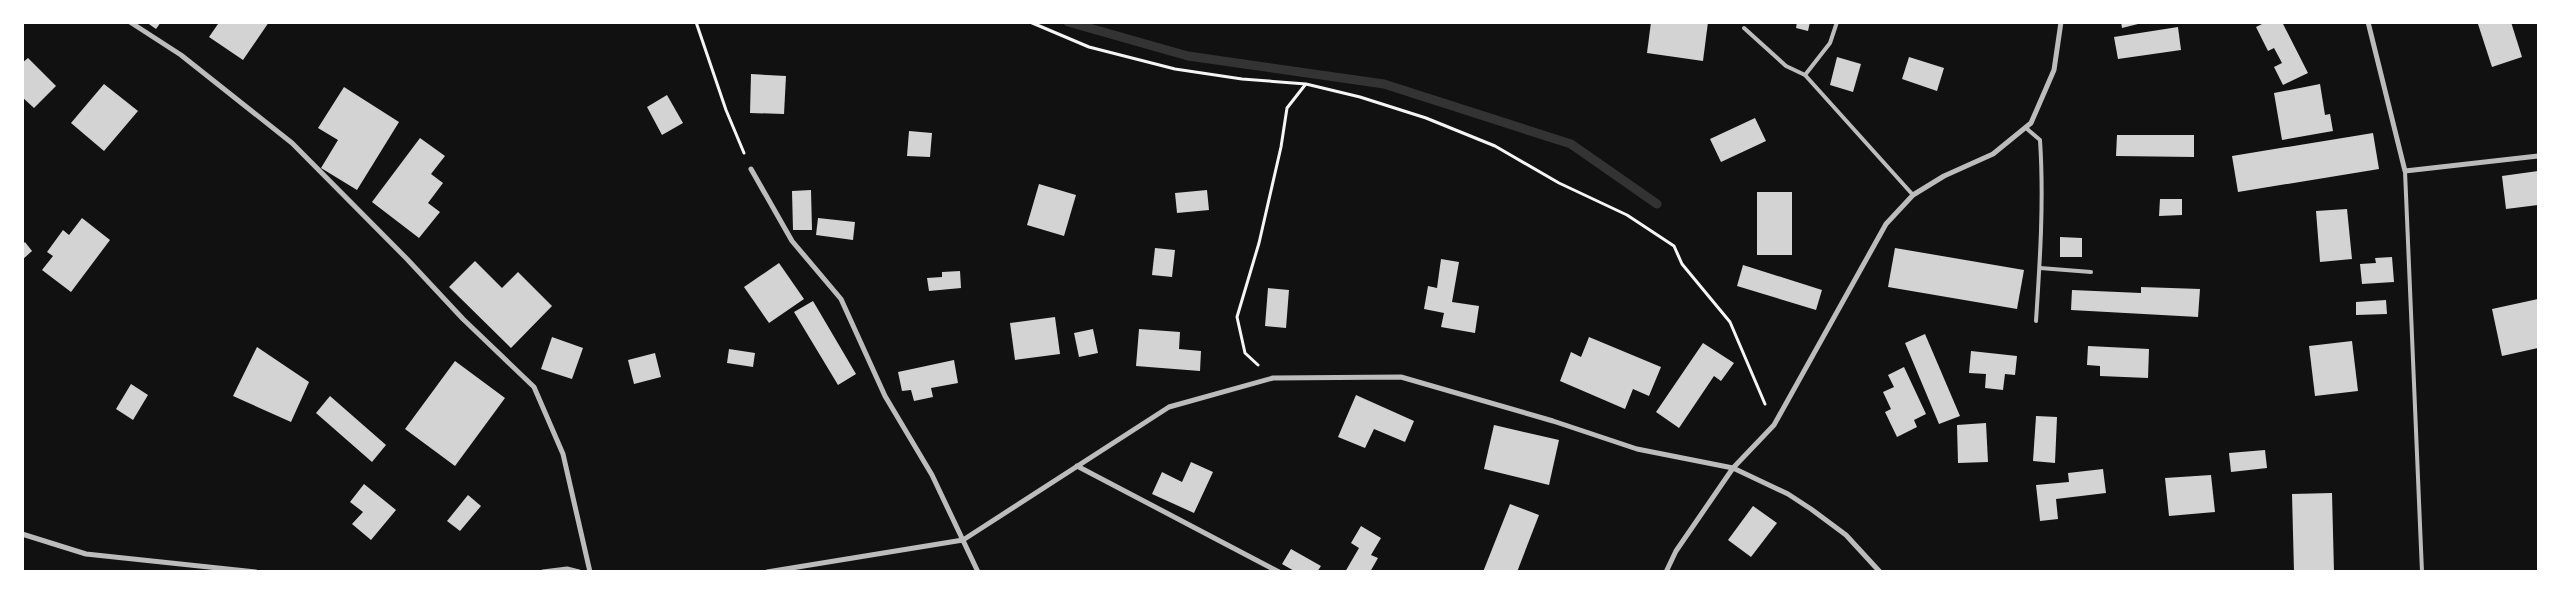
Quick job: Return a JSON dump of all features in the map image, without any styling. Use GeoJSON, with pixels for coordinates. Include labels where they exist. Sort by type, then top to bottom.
{"type":"FeatureCollection","features":[{"type":"Feature","properties":{"kind":"street"},"geometry":{"type":"LineString","coordinates":[[130,22],[181,55],[292,144],[407,259],[463,319],[534,387],[563,454],[590,572]]}},
{"type":"Feature","properties":{"kind":"street"},"geometry":{"type":"LineString","coordinates":[[1666,572],[1676,551],[1733,468],[1774,425],[1886,224],[1913,195],[1944,176],[1993,154],[2031,123],[2054,70],[2061,22]]}},
{"type":"Feature","properties":{"kind":"street"},"geometry":{"type":"LineString","coordinates":[[2368,22],[2405,171],[2538,156]]}},
{"type":"Feature","properties":{"kind":"street"},"geometry":{"type":"LineString","coordinates":[[752,169],[792,241],[841,299],[886,396],[932,475],[978,572]]}},
{"type":"Feature","properties":{"kind":"street"},"geometry":{"type":"LineString","coordinates":[[767,572],[963,540],[1169,406],[1273,378],[1401,377],[1553,421],[1637,448],[1733,468],[1788,494],[1811,509],[1846,535],[1880,572]]}},
{"type":"Feature","properties":{"kind":"street"},"geometry":{"type":"LineString","coordinates":[[1076,466],[1279,572]]}},
{"type":"Feature","properties":{"kind":"street"},"geometry":{"type":"LineString","coordinates":[[22,534],[86,554],[256,572]]}},
{"type":"Feature","properties":{"kind":"street"},"geometry":{"type":"LineString","coordinates":[[543,572],[567,569],[579,572]]}},
{"type":"Feature","properties":{"kind":"lane"},"geometry":{"type":"LineString","coordinates":[[1805,75],[1830,43],[1837,22]]}},
{"type":"Feature","properties":{"kind":"lane"},"geometry":{"type":"LineString","coordinates":[[1744,28],[1786,66],[1805,75],[1913,195]]}},
{"type":"Feature","properties":{"kind":"lane"},"geometry":{"type":"LineString","coordinates":[[2026,128],[2040,140],[2040,268],[2036,321]]}},
{"type":"Feature","properties":{"kind":"lane"},"geometry":{"type":"LineString","coordinates":[[2405,171],[2422,572]]}},
{"type":"Feature","properties":{"kind":"lane"},"geometry":{"type":"LineString","coordinates":[[2040,268],[2091,272]]}},
{"type":"Feature","properties":{"kind":"path"},"geometry":{"type":"LineString","coordinates":[[696,22],[726,110],[752,169]]}},
{"type":"Feature","properties":{"kind":"path"},"geometry":{"type":"LineString","coordinates":[[1030,22],[1089,47],[1175,69],[1242,79],[1306,84],[1360,97],[1426,118],[1495,146],[1558,183],[1627,214],[1674,246],[1682,264],[1730,322],[1756,378],[1774,425]]}},
{"type":"Feature","properties":{"kind":"path"},"geometry":{"type":"LineString","coordinates":[[1273,378],[1245,353],[1237,317],[1259,243],[1281,147],[1286,108],[1306,84]]}},
{"type":"Feature","properties":{"kind":"building"},"geometry":{"type":"Polygon","coordinates":[[[146,22],[161,22],[156,29],[146,22]]]}},
{"type":"Feature","properties":{"kind":"building"},"geometry":{"type":"Polygon","coordinates":[[[216,22],[269,22],[243,60],[209,37],[218,24],[216,22]]]}},
{"type":"Feature","properties":{"kind":"building"},"geometry":{"type":"Polygon","coordinates":[[[1651,22],[1708,22],[1703,61],[1647,53],[1651,22]]]}},
{"type":"Feature","properties":{"kind":"building"},"geometry":{"type":"Polygon","coordinates":[[[1797,22],[1810,22],[1808,31],[1796,28],[1797,22]]]}},
{"type":"Feature","properties":{"kind":"building"},"geometry":{"type":"Polygon","coordinates":[[[2121,22],[2142,22],[2142,23],[2122,28],[2121,22]]]}},
{"type":"Feature","properties":{"kind":"building"},"geometry":{"type":"Polygon","coordinates":[[[2266,22],[2282,22],[2308,73],[2283,85],[2274,67],[2282,63],[2274,48],[2268,51],[2256,27],[2266,22]]]}},
{"type":"Feature","properties":{"kind":"building"},"geometry":{"type":"Polygon","coordinates":[[[2481,22],[2511,22],[2522,57],[2492,67],[2478,24],[2481,22]]]}},
{"type":"Feature","properties":{"kind":"building"},"geometry":{"type":"Polygon","coordinates":[[[2178,27],[2181,50],[2118,59],[2114,37],[2178,27]]]}},
{"type":"Feature","properties":{"kind":"building"},"geometry":{"type":"Polygon","coordinates":[[[1837,57],[1861,64],[1853,92],[1830,85],[1837,57]]]}},
{"type":"Feature","properties":{"kind":"building"},"geometry":{"type":"Polygon","coordinates":[[[1909,57],[1944,68],[1937,91],[1902,79],[1909,57]]]}},
{"type":"Feature","properties":{"kind":"building"},"geometry":{"type":"Polygon","coordinates":[[[28,58],[56,86],[34,108],[22,97],[22,63],[28,58]]]}},
{"type":"Feature","properties":{"kind":"building"},"geometry":{"type":"Polygon","coordinates":[[[751,74],[786,76],[784,114],[750,113],[751,74]]]}},
{"type":"Feature","properties":{"kind":"building"},"geometry":{"type":"Polygon","coordinates":[[[104,84],[138,111],[104,151],[71,123],[104,84]]]}},
{"type":"Feature","properties":{"kind":"building"},"geometry":{"type":"Polygon","coordinates":[[[2320,84],[2325,115],[2330,114],[2333,131],[2282,140],[2274,93],[2320,84]]]}},
{"type":"Feature","properties":{"kind":"building"},"geometry":{"type":"Polygon","coordinates":[[[344,87],[399,122],[357,190],[321,168],[338,140],[318,128],[344,87]]]}},
{"type":"Feature","properties":{"kind":"building"},"geometry":{"type":"Polygon","coordinates":[[[667,95],[683,123],[662,135],[647,107],[667,95]]]}},
{"type":"Feature","properties":{"kind":"building"},"geometry":{"type":"Polygon","coordinates":[[[1755,118],[1766,141],[1721,162],[1710,139],[1755,118]]]}},
{"type":"Feature","properties":{"kind":"building"},"geometry":{"type":"Polygon","coordinates":[[[909,131],[932,133],[930,157],[907,156],[909,131]]]}},
{"type":"Feature","properties":{"kind":"building"},"geometry":{"type":"Polygon","coordinates":[[[2373,133],[2379,169],[2238,192],[2232,156],[2373,133]]]}},
{"type":"Feature","properties":{"kind":"building"},"geometry":{"type":"Polygon","coordinates":[[[2117,135],[2194,135],[2194,157],[2116,156],[2117,135]]]}},
{"type":"Feature","properties":{"kind":"building"},"geometry":{"type":"Polygon","coordinates":[[[420,138],[445,156],[431,174],[443,183],[428,203],[440,212],[419,238],[372,202],[420,138]]]}},
{"type":"Feature","properties":{"kind":"building"},"geometry":{"type":"Polygon","coordinates":[[[2538,171],[2538,205],[2506,209],[2502,176],[2538,171]]]}},
{"type":"Feature","properties":{"kind":"building"},"geometry":{"type":"Polygon","coordinates":[[[1039,184],[1076,195],[1064,236],[1027,225],[1039,184]]]}},
{"type":"Feature","properties":{"kind":"building"},"geometry":{"type":"Polygon","coordinates":[[[811,190],[812,230],[793,230],[792,191],[811,190]]]}},
{"type":"Feature","properties":{"kind":"building"},"geometry":{"type":"Polygon","coordinates":[[[1207,190],[1209,210],[1177,213],[1175,193],[1207,190]]]}},
{"type":"Feature","properties":{"kind":"building"},"geometry":{"type":"Polygon","coordinates":[[[1757,192],[1792,192],[1792,255],[1757,255],[1757,192]]]}},
{"type":"Feature","properties":{"kind":"building"},"geometry":{"type":"Polygon","coordinates":[[[2160,199],[2182,199],[2182,215],[2159,216],[2160,199]]]}},
{"type":"Feature","properties":{"kind":"building"},"geometry":{"type":"Polygon","coordinates":[[[2347,209],[2352,259],[2320,262],[2316,211],[2347,209]]]}},
{"type":"Feature","properties":{"kind":"building"},"geometry":{"type":"Polygon","coordinates":[[[82,218],[110,240],[71,292],[42,270],[53,256],[47,252],[63,230],[69,235],[82,218]]]}},
{"type":"Feature","properties":{"kind":"building"},"geometry":{"type":"Polygon","coordinates":[[[818,218],[855,222],[853,240],[816,235],[818,218]]]}},
{"type":"Feature","properties":{"kind":"building"},"geometry":{"type":"Polygon","coordinates":[[[2060,237],[2082,238],[2082,257],[2060,257],[2060,237]]]}},
{"type":"Feature","properties":{"kind":"building"},"geometry":{"type":"Polygon","coordinates":[[[25,242],[32,251],[22,260],[22,245],[25,242]]]}},
{"type":"Feature","properties":{"kind":"building"},"geometry":{"type":"Polygon","coordinates":[[[1155,248],[1175,250],[1172,277],[1152,275],[1155,248]]]}},
{"type":"Feature","properties":{"kind":"building"},"geometry":{"type":"Polygon","coordinates":[[[1895,248],[2024,270],[2017,309],[1888,287],[1895,248]]]}},
{"type":"Feature","properties":{"kind":"building"},"geometry":{"type":"Polygon","coordinates":[[[2392,257],[2394,282],[2362,284],[2360,264],[2376,263],[2375,258],[2392,257]]]}},
{"type":"Feature","properties":{"kind":"building"},"geometry":{"type":"Polygon","coordinates":[[[1441,259],[1459,262],[1452,302],[1479,306],[1475,333],[1441,327],[1444,313],[1424,309],[1428,286],[1437,288],[1441,259]]]}},
{"type":"Feature","properties":{"kind":"building"},"geometry":{"type":"Polygon","coordinates":[[[475,261],[502,288],[518,272],[552,306],[511,348],[449,287],[475,261]]]}},
{"type":"Feature","properties":{"kind":"building"},"geometry":{"type":"Polygon","coordinates":[[[779,263],[804,299],[769,323],[744,287],[779,263]]]}},
{"type":"Feature","properties":{"kind":"building"},"geometry":{"type":"Polygon","coordinates":[[[1743,265],[1822,290],[1816,310],[1737,286],[1743,265]]]}},
{"type":"Feature","properties":{"kind":"building"},"geometry":{"type":"Polygon","coordinates":[[[960,271],[961,288],[929,291],[927,278],[942,277],[942,272],[960,271]]]}},
{"type":"Feature","properties":{"kind":"building"},"geometry":{"type":"Polygon","coordinates":[[[2141,287],[2200,289],[2198,317],[2071,310],[2072,290],[2141,293],[2141,287]]]}},
{"type":"Feature","properties":{"kind":"building"},"geometry":{"type":"Polygon","coordinates":[[[1268,288],[1289,290],[1286,328],[1265,326],[1268,288]]]}},
{"type":"Feature","properties":{"kind":"building"},"geometry":{"type":"Polygon","coordinates":[[[2538,299],[2538,348],[2502,356],[2492,309],[2538,299]]]}},
{"type":"Feature","properties":{"kind":"building"},"geometry":{"type":"Polygon","coordinates":[[[2386,300],[2387,314],[2356,315],[2356,302],[2386,300]]]}},
{"type":"Feature","properties":{"kind":"building"},"geometry":{"type":"Polygon","coordinates":[[[813,301],[856,374],[838,385],[794,312],[813,301]]]}},
{"type":"Feature","properties":{"kind":"building"},"geometry":{"type":"Polygon","coordinates":[[[1055,317],[1060,354],[1015,360],[1010,323],[1055,317]]]}},
{"type":"Feature","properties":{"kind":"building"},"geometry":{"type":"Polygon","coordinates":[[[1093,329],[1098,353],[1079,357],[1074,333],[1093,329]]]}},
{"type":"Feature","properties":{"kind":"building"},"geometry":{"type":"Polygon","coordinates":[[[1139,329],[1180,332],[1179,349],[1201,351],[1200,371],[1136,366],[1139,329]]]}},
{"type":"Feature","properties":{"kind":"building"},"geometry":{"type":"Polygon","coordinates":[[[1925,334],[1960,416],[1939,424],[1905,343],[1925,334]]]}},
{"type":"Feature","properties":{"kind":"building"},"geometry":{"type":"Polygon","coordinates":[[[552,337],[583,348],[572,379],[541,369],[552,337]]]}},
{"type":"Feature","properties":{"kind":"building"},"geometry":{"type":"Polygon","coordinates":[[[1589,337],[1661,367],[1649,396],[1633,389],[1625,409],[1560,381],[1571,352],[1581,357],[1589,337]]]}},
{"type":"Feature","properties":{"kind":"building"},"geometry":{"type":"Polygon","coordinates":[[[2352,341],[2358,391],[2315,396],[2309,346],[2352,341]]]}},
{"type":"Feature","properties":{"kind":"building"},"geometry":{"type":"Polygon","coordinates":[[[1703,343],[1734,363],[1721,381],[1714,376],[1679,428],[1656,412],[1703,343]]]}},
{"type":"Feature","properties":{"kind":"building"},"geometry":{"type":"Polygon","coordinates":[[[2088,346],[2149,349],[2148,378],[2100,376],[2100,366],[2087,365],[2088,346]]]}},
{"type":"Feature","properties":{"kind":"building"},"geometry":{"type":"Polygon","coordinates":[[[257,347],[309,382],[291,422],[233,396],[257,347]]]}},
{"type":"Feature","properties":{"kind":"building"},"geometry":{"type":"Polygon","coordinates":[[[729,349],[755,353],[753,367],[727,363],[729,349]]]}},
{"type":"Feature","properties":{"kind":"building"},"geometry":{"type":"Polygon","coordinates":[[[1971,351],[2017,356],[2015,375],[2005,374],[2003,390],[1985,388],[1986,374],[1969,373],[1971,351]]]}},
{"type":"Feature","properties":{"kind":"building"},"geometry":{"type":"Polygon","coordinates":[[[655,353],[661,377],[634,384],[628,360],[655,353]]]}},
{"type":"Feature","properties":{"kind":"building"},"geometry":{"type":"Polygon","coordinates":[[[954,360],[958,383],[931,388],[933,397],[914,401],[911,390],[902,391],[898,372],[954,360]]]}},
{"type":"Feature","properties":{"kind":"building"},"geometry":{"type":"Polygon","coordinates":[[[455,361],[505,398],[455,466],[405,429],[455,361]]]}},
{"type":"Feature","properties":{"kind":"building"},"geometry":{"type":"Polygon","coordinates":[[[1904,367],[1926,414],[1914,420],[1917,427],[1897,437],[1885,412],[1891,409],[1883,392],[1894,387],[1888,375],[1904,367]]]}},
{"type":"Feature","properties":{"kind":"building"},"geometry":{"type":"Polygon","coordinates":[[[131,384],[148,395],[133,420],[116,409],[131,384]]]}},
{"type":"Feature","properties":{"kind":"building"},"geometry":{"type":"Polygon","coordinates":[[[1356,395],[1414,421],[1405,442],[1374,429],[1365,448],[1338,437],[1356,395]]]}},
{"type":"Feature","properties":{"kind":"building"},"geometry":{"type":"Polygon","coordinates":[[[330,396],[386,445],[372,462],[316,413],[330,396]]]}},
{"type":"Feature","properties":{"kind":"building"},"geometry":{"type":"Polygon","coordinates":[[[2036,416],[2057,417],[2055,463],[2033,461],[2036,416]]]}},
{"type":"Feature","properties":{"kind":"building"},"geometry":{"type":"Polygon","coordinates":[[[1986,423],[1988,462],[1958,463],[1957,425],[1986,423]]]}},
{"type":"Feature","properties":{"kind":"building"},"geometry":{"type":"Polygon","coordinates":[[[1494,425],[1559,440],[1549,485],[1484,469],[1494,425]]]}},
{"type":"Feature","properties":{"kind":"building"},"geometry":{"type":"Polygon","coordinates":[[[2265,450],[2267,468],[2231,472],[2229,453],[2265,450]]]}},
{"type":"Feature","properties":{"kind":"building"},"geometry":{"type":"Polygon","coordinates":[[[1191,462],[1213,472],[1194,513],[1152,494],[1162,472],[1182,482],[1191,462]]]}},
{"type":"Feature","properties":{"kind":"building"},"geometry":{"type":"Polygon","coordinates":[[[2103,469],[2106,493],[2056,499],[2058,519],[2040,521],[2036,485],[2069,482],[2068,473],[2103,469]]]}},
{"type":"Feature","properties":{"kind":"building"},"geometry":{"type":"Polygon","coordinates":[[[2211,475],[2215,512],[2169,516],[2165,478],[2211,475]]]}},
{"type":"Feature","properties":{"kind":"building"},"geometry":{"type":"Polygon","coordinates":[[[364,484],[396,510],[371,540],[352,524],[363,512],[350,502],[364,484]]]}},
{"type":"Feature","properties":{"kind":"building"},"geometry":{"type":"Polygon","coordinates":[[[2332,493],[2334,572],[2294,572],[2292,494],[2332,493]]]}},
{"type":"Feature","properties":{"kind":"building"},"geometry":{"type":"Polygon","coordinates":[[[468,495],[481,506],[460,531],[447,521],[468,495]]]}},
{"type":"Feature","properties":{"kind":"building"},"geometry":{"type":"Polygon","coordinates":[[[1510,504],[1539,515],[1517,572],[1483,572],[1510,504]]]}},
{"type":"Feature","properties":{"kind":"building"},"geometry":{"type":"Polygon","coordinates":[[[1753,506],[1777,523],[1751,557],[1728,540],[1753,506]]]}},
{"type":"Feature","properties":{"kind":"building"},"geometry":{"type":"Polygon","coordinates":[[[1361,526],[1381,538],[1371,555],[1378,558],[1370,572],[1345,572],[1359,548],[1351,543],[1361,526]]]}},
{"type":"Feature","properties":{"kind":"building"},"geometry":{"type":"Polygon","coordinates":[[[1291,549],[1321,566],[1317,572],[1296,572],[1282,564],[1291,549]]]}},
{"type":"Feature","properties":{"kind":"waterway"},"geometry":{"type":"LineString","coordinates":[[1068,22],[1188,56],[1384,84],[1571,144],[1657,204]]}}]}
